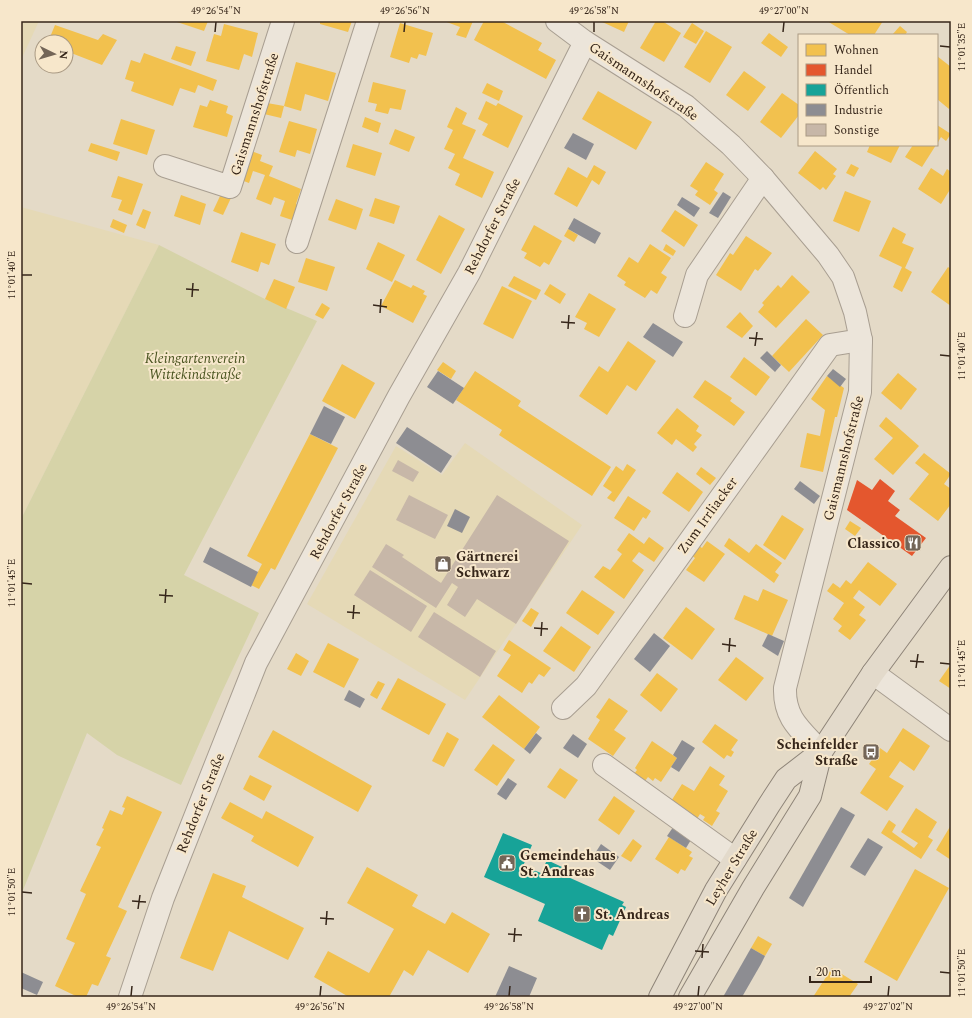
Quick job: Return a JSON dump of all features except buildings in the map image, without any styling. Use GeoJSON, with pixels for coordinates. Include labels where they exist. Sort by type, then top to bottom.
{"type":"FeatureCollection","features":[{"type":"Feature","properties":{"kind":"main road","name":"Leyher Straße"},"geometry":{"type":"LineString","coordinates":[[660,997],[699,921],[735,859],[786,779],[821,752],[873,673],[951,568]]}},
{"type":"Feature","properties":{"kind":"main road","name":"Leyher Straße"},"geometry":{"type":"LineString","coordinates":[[690,997],[753,888],[810,796],[821,752]]}},
{"type":"Feature","properties":{"kind":"street","name":"Gaismannshofstraße"},"geometry":{"type":"LineString","coordinates":[[165,166],[230,187],[283,21]]}},
{"type":"Feature","properties":{"kind":"street"},"geometry":{"type":"LineString","coordinates":[[297,242],[368,21]]}},
{"type":"Feature","properties":{"kind":"street","name":"Gaismannshofstraße"},"geometry":{"type":"LineString","coordinates":[[557,21],[585,42],[686,106],[731,145],[763,178],[828,256],[843,277],[855,312],[861,340],[860,392],[785,688],[785,703],[790,715],[796,725],[821,752]]}},
{"type":"Feature","properties":{"kind":"street","name":"Rehdorfer Straße"},"geometry":{"type":"LineString","coordinates":[[130,997],[163,898],[256,663],[399,396],[469,273],[585,42]]}},
{"type":"Feature","properties":{"kind":"street"},"geometry":{"type":"LineString","coordinates":[[685,316],[697,275],[763,178]]}},
{"type":"Feature","properties":{"kind":"street","name":"Zum Irrliacker"},"geometry":{"type":"LineString","coordinates":[[563,708],[586,686],[830,345],[861,340]]}},
{"type":"Feature","properties":{"kind":"street"},"geometry":{"type":"LineString","coordinates":[[873,673],[951,730]]}},
{"type":"Feature","properties":{"kind":"street"},"geometry":{"type":"LineString","coordinates":[[604,765],[735,859]]}},
{"type":"Feature","properties":{"kind":"shaded area"},"geometry":{"type":"Polygon","coordinates":[[[21,21],[39,21],[21,60],[21,21]]]}},
{"type":"Feature","properties":{"kind":"shaded area"},"geometry":{"type":"Polygon","coordinates":[[[21,207],[159,245],[21,519],[21,207]]]}},
{"type":"Feature","properties":{"kind":"shaded area","name":"Gärtnerei Schwarz"},"geometry":{"type":"Polygon","coordinates":[[[465,443],[582,525],[465,700],[307,604],[396,446],[442,475],[465,443]]]}},
{"type":"Feature","properties":{"kind":"green space","name":"Kleingartenverein Wittekindstraße"},"geometry":{"type":"Polygon","coordinates":[[[159,245],[265,299],[317,321],[184,575],[259,613],[181,785],[117,755],[87,733],[21,895],[21,519],[159,245]]]}},
{"type":"Feature","properties":{"kind":"place","name":"Classico"},"geometry":{"type":"Point","coordinates":[913,543]}},
{"type":"Feature","properties":{"kind":"place","name":"Gärtnerei Schwarz"},"geometry":{"type":"Point","coordinates":[443,564]}},
{"type":"Feature","properties":{"kind":"place","name":"Scheinfelder Straße"},"geometry":{"type":"Point","coordinates":[871,752]}},
{"type":"Feature","properties":{"kind":"place","name":"Gemeindehaus St. Andreas"},"geometry":{"type":"Point","coordinates":[507,863]}},
{"type":"Feature","properties":{"kind":"place","name":"St. Andreas"},"geometry":{"type":"Point","coordinates":[582,914]}}]}
